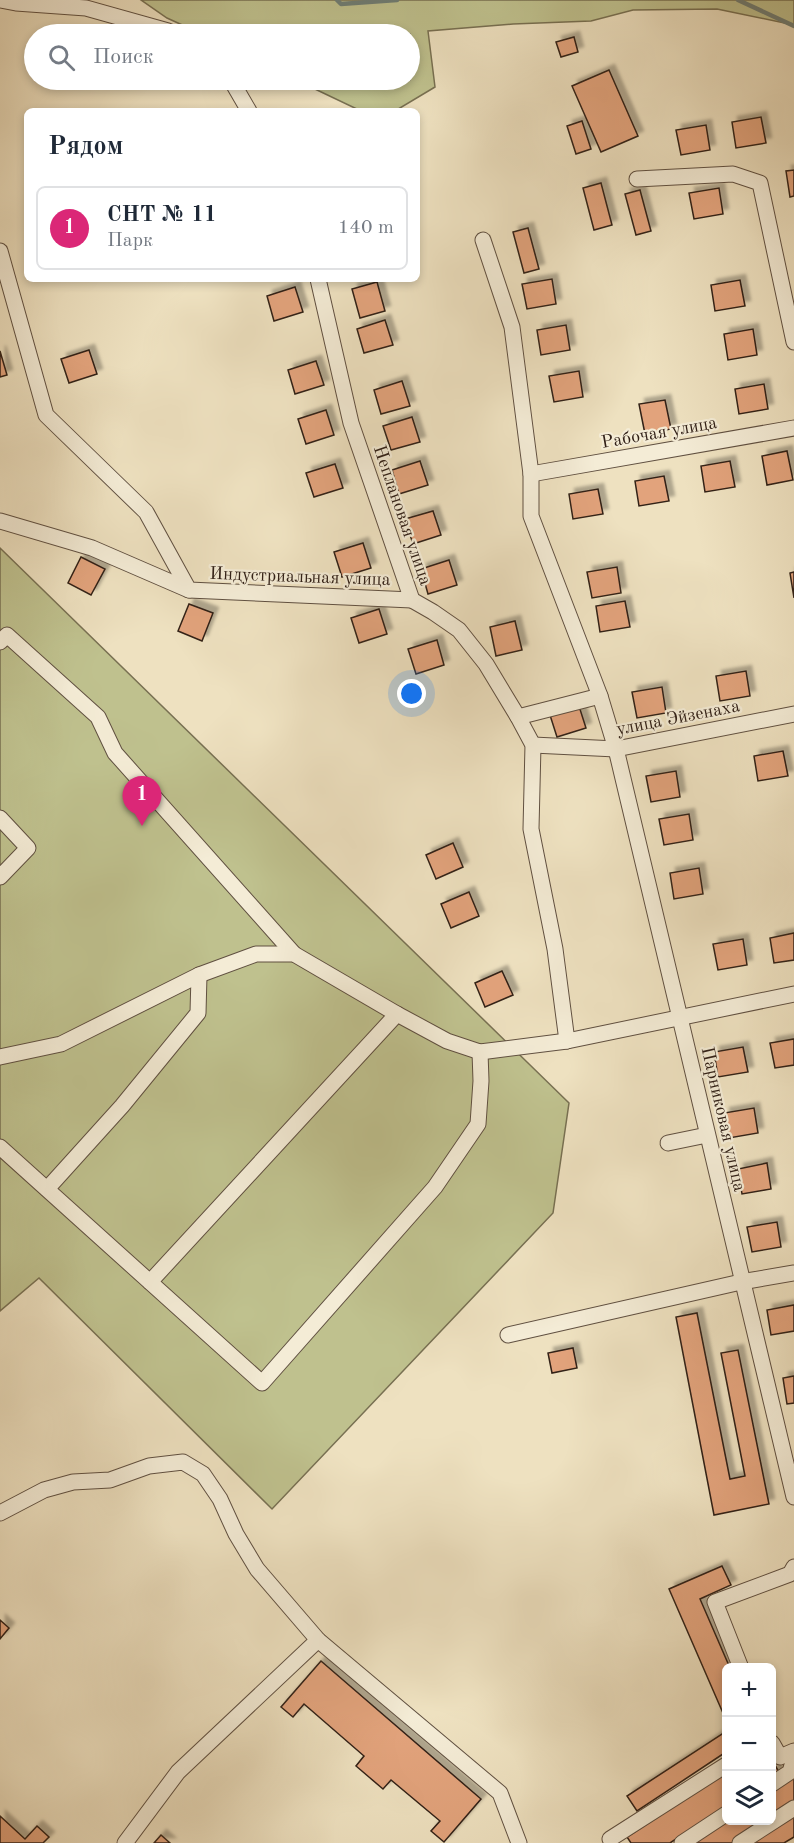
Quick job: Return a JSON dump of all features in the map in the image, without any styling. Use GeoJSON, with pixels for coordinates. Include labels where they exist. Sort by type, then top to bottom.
{"type":"FeatureCollection","features":[{"type":"Feature","properties":{"kind":"street"},"geometry":{"type":"LineString","coordinates":[[1,0],[86,8],[146,24]]}},
{"type":"Feature","properties":{"kind":"street"},"geometry":{"type":"LineString","coordinates":[[237,90],[247,108]]}},
{"type":"Feature","properties":{"kind":"street"},"geometry":{"type":"LineString","coordinates":[[637,179],[733,174],[760,183],[794,342]]}},
{"type":"Feature","properties":{"kind":"street","name":"Парниковая улица"},"geometry":{"type":"LineString","coordinates":[[483,240],[512,327],[531,474],[531,516],[600,696],[616,749],[794,1497]]}},
{"type":"Feature","properties":{"kind":"street","name":"Индустриальная улица"},"geometry":{"type":"LineString","coordinates":[[0,251],[46,415],[146,512],[189,590],[412,600]]}},
{"type":"Feature","properties":{"kind":"street","name":"Неплановая улица"},"geometry":{"type":"LineString","coordinates":[[319,282],[351,423],[412,600],[459,630],[486,664],[518,717],[532,746],[531,829],[555,949],[567,1041]]}},
{"type":"Feature","properties":{"kind":"street","name":"Рабочая улица"},"geometry":{"type":"LineString","coordinates":[[531,474],[794,428]]}},
{"type":"Feature","properties":{"kind":"street"},"geometry":{"type":"LineString","coordinates":[[0,521],[92,548],[189,590]]}},
{"type":"Feature","properties":{"kind":"street"},"geometry":{"type":"LineString","coordinates":[[2,635],[98,717],[115,753],[294,954],[447,1041],[480,1052],[567,1041],[794,994]]}},
{"type":"Feature","properties":{"kind":"street"},"geometry":{"type":"LineString","coordinates":[[518,717],[600,696]]}},
{"type":"Feature","properties":{"kind":"street","name":"улица Эйзенаха"},"geometry":{"type":"LineString","coordinates":[[532,746],[616,749],[794,714]]}},
{"type":"Feature","properties":{"kind":"street"},"geometry":{"type":"LineString","coordinates":[[0,818],[28,848],[0,877]]}},
{"type":"Feature","properties":{"kind":"street"},"geometry":{"type":"LineString","coordinates":[[0,1057],[61,1044],[199,975],[256,954],[294,954]]}},
{"type":"Feature","properties":{"kind":"street"},"geometry":{"type":"LineString","coordinates":[[47,1190],[122,1106],[198,1013],[199,975]]}},
{"type":"Feature","properties":{"kind":"street"},"geometry":{"type":"LineString","coordinates":[[150,1282],[397,1014]]}},
{"type":"Feature","properties":{"kind":"street"},"geometry":{"type":"LineString","coordinates":[[0,1147],[262,1383],[435,1187],[477,1125],[481,1081],[480,1052]]}},
{"type":"Feature","properties":{"kind":"street"},"geometry":{"type":"LineString","coordinates":[[668,1143],[708,1135]]}},
{"type":"Feature","properties":{"kind":"street"},"geometry":{"type":"LineString","coordinates":[[508,1335],[741,1282],[794,1273]]}},
{"type":"Feature","properties":{"kind":"street"},"geometry":{"type":"LineString","coordinates":[[0,1513],[44,1490],[74,1482],[110,1480],[149,1466],[183,1462],[204,1474],[257,1569],[318,1640],[500,1793],[519,1843]]}},
{"type":"Feature","properties":{"kind":"street"},"geometry":{"type":"LineString","coordinates":[[739,1663],[715,1602],[793,1575]]}},
{"type":"Feature","properties":{"kind":"street"},"geometry":{"type":"LineString","coordinates":[[125,1843],[178,1772],[318,1640]]}},
{"type":"Feature","properties":{"kind":"street"},"geometry":{"type":"LineString","coordinates":[[776,1751],[780,1757],[794,1750]]}},
{"type":"Feature","properties":{"kind":"street"},"geometry":{"type":"LineString","coordinates":[[776,1781],[790,1772],[794,1758]]}},
{"type":"Feature","properties":{"kind":"street"},"geometry":{"type":"LineString","coordinates":[[610,1839],[722,1768]]}},
{"type":"Feature","properties":{"kind":"street"},"geometry":{"type":"LineString","coordinates":[[740,1843],[794,1808]]}},
{"type":"Feature","properties":{"kind":"street"},"geometry":{"type":"LineString","coordinates":[[682,1843],[722,1817]]}},
{"type":"Feature","properties":{"kind":"green space"},"geometry":{"type":"Polygon","coordinates":[[[141,0],[794,0],[794,25],[717,9],[633,10],[591,21],[428,31],[435,87],[400,108],[355,108],[317,90],[420,90],[420,24],[180,24],[141,0]]]}},
{"type":"Feature","properties":{"kind":"green space"},"geometry":{"type":"Polygon","coordinates":[[[0,548],[569,1103],[553,1213],[272,1509],[39,1278],[0,1311],[0,548]]]}},
{"type":"Feature","properties":{"kind":"building"},"geometry":{"type":"Polygon","coordinates":[[[574,37],[578,52],[561,57],[556,42],[574,37]]]}},
{"type":"Feature","properties":{"kind":"building"},"geometry":{"type":"Polygon","coordinates":[[[609,70],[638,136],[601,152],[572,86],[609,70]]]}},
{"type":"Feature","properties":{"kind":"building"},"geometry":{"type":"Polygon","coordinates":[[[761,117],[766,143],[736,148],[732,122],[761,117]]]}},
{"type":"Feature","properties":{"kind":"building"},"geometry":{"type":"Polygon","coordinates":[[[582,121],[591,149],[576,154],[567,126],[582,121]]]}},
{"type":"Feature","properties":{"kind":"building"},"geometry":{"type":"Polygon","coordinates":[[[706,125],[710,150],[681,155],[676,130],[706,125]]]}},
{"type":"Feature","properties":{"kind":"building"},"geometry":{"type":"Polygon","coordinates":[[[794,170],[794,196],[790,197],[786,171],[794,170]]]}},
{"type":"Feature","properties":{"kind":"building"},"geometry":{"type":"Polygon","coordinates":[[[601,183],[612,225],[594,230],[583,188],[601,183]]]}},
{"type":"Feature","properties":{"kind":"building"},"geometry":{"type":"Polygon","coordinates":[[[719,188],[723,214],[694,219],[689,193],[719,188]]]}},
{"type":"Feature","properties":{"kind":"building"},"geometry":{"type":"Polygon","coordinates":[[[640,190],[651,231],[636,235],[625,194],[640,190]]]}},
{"type":"Feature","properties":{"kind":"building"},"geometry":{"type":"Polygon","coordinates":[[[528,228],[539,269],[524,273],[513,232],[528,228]]]}},
{"type":"Feature","properties":{"kind":"building"},"geometry":{"type":"Polygon","coordinates":[[[552,279],[556,304],[527,309],[522,284],[552,279]]]}},
{"type":"Feature","properties":{"kind":"building"},"geometry":{"type":"Polygon","coordinates":[[[740,280],[745,306],[715,311],[711,285],[740,280]]]}},
{"type":"Feature","properties":{"kind":"building"},"geometry":{"type":"Polygon","coordinates":[[[377,282],[385,311],[360,318],[352,289],[377,282]]]}},
{"type":"Feature","properties":{"kind":"building"},"geometry":{"type":"Polygon","coordinates":[[[295,287],[303,312],[274,321],[267,296],[295,287]]]}},
{"type":"Feature","properties":{"kind":"building"},"geometry":{"type":"Polygon","coordinates":[[[385,320],[393,345],[364,353],[357,329],[385,320]]]}},
{"type":"Feature","properties":{"kind":"building"},"geometry":{"type":"Polygon","coordinates":[[[566,325],[570,350],[541,355],[537,330],[566,325]]]}},
{"type":"Feature","properties":{"kind":"building"},"geometry":{"type":"Polygon","coordinates":[[[753,329],[757,355],[728,360],[724,334],[753,329]]]}},
{"type":"Feature","properties":{"kind":"building"},"geometry":{"type":"Polygon","coordinates":[[[89,350],[97,374],[69,383],[61,359],[89,350]]]}},
{"type":"Feature","properties":{"kind":"building"},"geometry":{"type":"Polygon","coordinates":[[[0,351],[7,375],[0,377],[0,351]]]}},
{"type":"Feature","properties":{"kind":"building"},"geometry":{"type":"Polygon","coordinates":[[[316,361],[324,385],[295,394],[288,370],[316,361]]]}},
{"type":"Feature","properties":{"kind":"building"},"geometry":{"type":"Polygon","coordinates":[[[579,371],[583,397],[554,402],[549,376],[579,371]]]}},
{"type":"Feature","properties":{"kind":"building"},"geometry":{"type":"Polygon","coordinates":[[[402,381],[410,406],[381,414],[374,390],[402,381]]]}},
{"type":"Feature","properties":{"kind":"building"},"geometry":{"type":"Polygon","coordinates":[[[764,384],[768,409],[739,414],[735,389],[764,384]]]}},
{"type":"Feature","properties":{"kind":"building"},"geometry":{"type":"Polygon","coordinates":[[[665,400],[671,429],[645,434],[639,404],[665,400]]]}},
{"type":"Feature","properties":{"kind":"building"},"geometry":{"type":"Polygon","coordinates":[[[326,410],[334,435],[306,444],[298,419],[326,410]]]}},
{"type":"Feature","properties":{"kind":"building"},"geometry":{"type":"Polygon","coordinates":[[[412,417],[420,442],[391,450],[383,426],[412,417]]]}},
{"type":"Feature","properties":{"kind":"building"},"geometry":{"type":"Polygon","coordinates":[[[787,451],[793,480],[767,485],[762,456],[787,451]]]}},
{"type":"Feature","properties":{"kind":"building"},"geometry":{"type":"Polygon","coordinates":[[[420,461],[428,485],[399,494],[392,470],[420,461]]]}},
{"type":"Feature","properties":{"kind":"building"},"geometry":{"type":"Polygon","coordinates":[[[730,461],[735,487],[705,492],[701,466],[730,461]]]}},
{"type":"Feature","properties":{"kind":"building"},"geometry":{"type":"Polygon","coordinates":[[[335,464],[343,488],[314,497],[306,473],[335,464]]]}},
{"type":"Feature","properties":{"kind":"building"},"geometry":{"type":"Polygon","coordinates":[[[664,476],[669,501],[639,506],[635,481],[664,476]]]}},
{"type":"Feature","properties":{"kind":"building"},"geometry":{"type":"Polygon","coordinates":[[[598,489],[603,514],[573,519],[569,494],[598,489]]]}},
{"type":"Feature","properties":{"kind":"building"},"geometry":{"type":"Polygon","coordinates":[[[433,511],[441,535],[413,544],[405,519],[433,511]]]}},
{"type":"Feature","properties":{"kind":"building"},"geometry":{"type":"Polygon","coordinates":[[[363,543],[371,568],[342,577],[334,552],[363,543]]]}},
{"type":"Feature","properties":{"kind":"building"},"geometry":{"type":"Polygon","coordinates":[[[81,557],[105,569],[91,595],[68,583],[81,557]]]}},
{"type":"Feature","properties":{"kind":"building"},"geometry":{"type":"Polygon","coordinates":[[[449,560],[457,585],[428,594],[421,569],[449,560]]]}},
{"type":"Feature","properties":{"kind":"building"},"geometry":{"type":"Polygon","coordinates":[[[617,567],[621,593],[592,598],[587,572],[617,567]]]}},
{"type":"Feature","properties":{"kind":"building"},"geometry":{"type":"Polygon","coordinates":[[[794,572],[794,598],[790,573],[794,572]]]}},
{"type":"Feature","properties":{"kind":"building"},"geometry":{"type":"Polygon","coordinates":[[[625,601],[630,627],[600,632],[596,606],[625,601]]]}},
{"type":"Feature","properties":{"kind":"building"},"geometry":{"type":"Polygon","coordinates":[[[189,604],[213,613],[202,641],[178,631],[189,604]]]}},
{"type":"Feature","properties":{"kind":"building"},"geometry":{"type":"Polygon","coordinates":[[[379,609],[387,634],[359,643],[351,618],[379,609]]]}},
{"type":"Feature","properties":{"kind":"building"},"geometry":{"type":"Polygon","coordinates":[[[515,621],[522,650],[496,656],[490,627],[515,621]]]}},
{"type":"Feature","properties":{"kind":"building"},"geometry":{"type":"Polygon","coordinates":[[[437,640],[444,665],[416,674],[408,649],[437,640]]]}},
{"type":"Feature","properties":{"kind":"building"},"geometry":{"type":"Polygon","coordinates":[[[746,671],[750,696],[720,701],[716,676],[746,671]]]}},
{"type":"Feature","properties":{"kind":"building"},"geometry":{"type":"Polygon","coordinates":[[[662,687],[666,713],[637,718],[632,692],[662,687]]]}},
{"type":"Feature","properties":{"kind":"building"},"geometry":{"type":"Polygon","coordinates":[[[578,703],[586,728],[557,737],[549,712],[578,703]]]}},
{"type":"Feature","properties":{"kind":"building"},"geometry":{"type":"Polygon","coordinates":[[[783,751],[788,776],[758,781],[754,756],[783,751]]]}},
{"type":"Feature","properties":{"kind":"building"},"geometry":{"type":"Polygon","coordinates":[[[676,771],[680,797],[651,802],[646,776],[676,771]]]}},
{"type":"Feature","properties":{"kind":"building"},"geometry":{"type":"Polygon","coordinates":[[[689,814],[693,840],[664,845],[659,819],[689,814]]]}},
{"type":"Feature","properties":{"kind":"building"},"geometry":{"type":"Polygon","coordinates":[[[453,843],[463,867],[436,879],[426,855],[453,843]]]}},
{"type":"Feature","properties":{"kind":"building"},"geometry":{"type":"Polygon","coordinates":[[[699,868],[703,894],[674,899],[670,873],[699,868]]]}},
{"type":"Feature","properties":{"kind":"building"},"geometry":{"type":"Polygon","coordinates":[[[469,892],[479,916],[451,928],[441,904],[469,892]]]}},
{"type":"Feature","properties":{"kind":"building"},"geometry":{"type":"Polygon","coordinates":[[[794,933],[794,960],[774,963],[770,938],[794,933]]]}},
{"type":"Feature","properties":{"kind":"building"},"geometry":{"type":"Polygon","coordinates":[[[743,939],[747,965],[718,970],[713,944],[743,939]]]}},
{"type":"Feature","properties":{"kind":"building"},"geometry":{"type":"Polygon","coordinates":[[[502,971],[513,995],[485,1007],[475,983],[502,971]]]}},
{"type":"Feature","properties":{"kind":"building"},"geometry":{"type":"Polygon","coordinates":[[[794,1039],[794,1065],[775,1068],[770,1043],[794,1039]]]}},
{"type":"Feature","properties":{"kind":"building"},"geometry":{"type":"Polygon","coordinates":[[[743,1047],[748,1072],[718,1077],[714,1052],[743,1047]]]}},
{"type":"Feature","properties":{"kind":"building"},"geometry":{"type":"Polygon","coordinates":[[[754,1108],[758,1133],[729,1138],[724,1113],[754,1108]]]}},
{"type":"Feature","properties":{"kind":"building"},"geometry":{"type":"Polygon","coordinates":[[[767,1163],[771,1189],[742,1194],[738,1169],[767,1163]]]}},
{"type":"Feature","properties":{"kind":"building"},"geometry":{"type":"Polygon","coordinates":[[[777,1222],[781,1247],[752,1252],[747,1227],[777,1222]]]}},
{"type":"Feature","properties":{"kind":"building"},"geometry":{"type":"Polygon","coordinates":[[[794,1305],[794,1331],[771,1335],[767,1310],[794,1305]]]}},
{"type":"Feature","properties":{"kind":"building"},"geometry":{"type":"Polygon","coordinates":[[[697,1313],[730,1479],[745,1476],[721,1353],[738,1350],[769,1504],[714,1515],[676,1317],[697,1313]]]}},
{"type":"Feature","properties":{"kind":"building"},"geometry":{"type":"Polygon","coordinates":[[[573,1348],[577,1368],[552,1373],[548,1353],[573,1348]]]}},
{"type":"Feature","properties":{"kind":"building"},"geometry":{"type":"Polygon","coordinates":[[[794,1376],[794,1403],[787,1404],[783,1378],[794,1376]]]}},
{"type":"Feature","properties":{"kind":"building"},"geometry":{"type":"Polygon","coordinates":[[[722,1566],[731,1585],[700,1599],[728,1663],[722,1663],[722,1711],[669,1589],[722,1566]]]}},
{"type":"Feature","properties":{"kind":"building"},"geometry":{"type":"Polygon","coordinates":[[[0,1620],[9,1628],[0,1639],[0,1620]]]}},
{"type":"Feature","properties":{"kind":"building"},"geometry":{"type":"Polygon","coordinates":[[[321,1661],[481,1799],[444,1842],[431,1831],[440,1821],[391,1780],[383,1789],[356,1766],[364,1756],[304,1704],[293,1717],[281,1707],[321,1661]]]}},
{"type":"Feature","properties":{"kind":"building"},"geometry":{"type":"Polygon","coordinates":[[[722,1734],[722,1755],[637,1811],[627,1796],[722,1734]]]}},
{"type":"Feature","properties":{"kind":"building"},"geometry":{"type":"Polygon","coordinates":[[[722,1775],[722,1809],[670,1843],[631,1843],[627,1837],[722,1775]]]}},
{"type":"Feature","properties":{"kind":"building"},"geometry":{"type":"Polygon","coordinates":[[[794,1777],[794,1803],[776,1814],[776,1789],[794,1777]]]}},
{"type":"Feature","properties":{"kind":"building"},"geometry":{"type":"Polygon","coordinates":[[[794,1813],[794,1837],[784,1843],[747,1843],[776,1825],[794,1813]]]}},
{"type":"Feature","properties":{"kind":"building"},"geometry":{"type":"Polygon","coordinates":[[[0,1816],[25,1839],[37,1826],[49,1837],[43,1843],[0,1843],[0,1816]]]}},
{"type":"Feature","properties":{"kind":"building"},"geometry":{"type":"Polygon","coordinates":[[[722,1824],[759,1825],[732,1843],[693,1843],[722,1824]]]}},
{"type":"Feature","properties":{"kind":"building"},"geometry":{"type":"Polygon","coordinates":[[[161,1835],[170,1843],[154,1843],[161,1835]]]}},
{"type":"Feature","properties":{"kind":"waterway"},"geometry":{"type":"LineString","coordinates":[[337,0],[341,4],[397,0]]}},
{"type":"Feature","properties":{"kind":"waterway"},"geometry":{"type":"LineString","coordinates":[[738,0],[794,26]]}},
{"type":"Feature","properties":{"kind":"place","name":"СНТ № 11"},"geometry":{"type":"Point","coordinates":[142,826]}}]}
